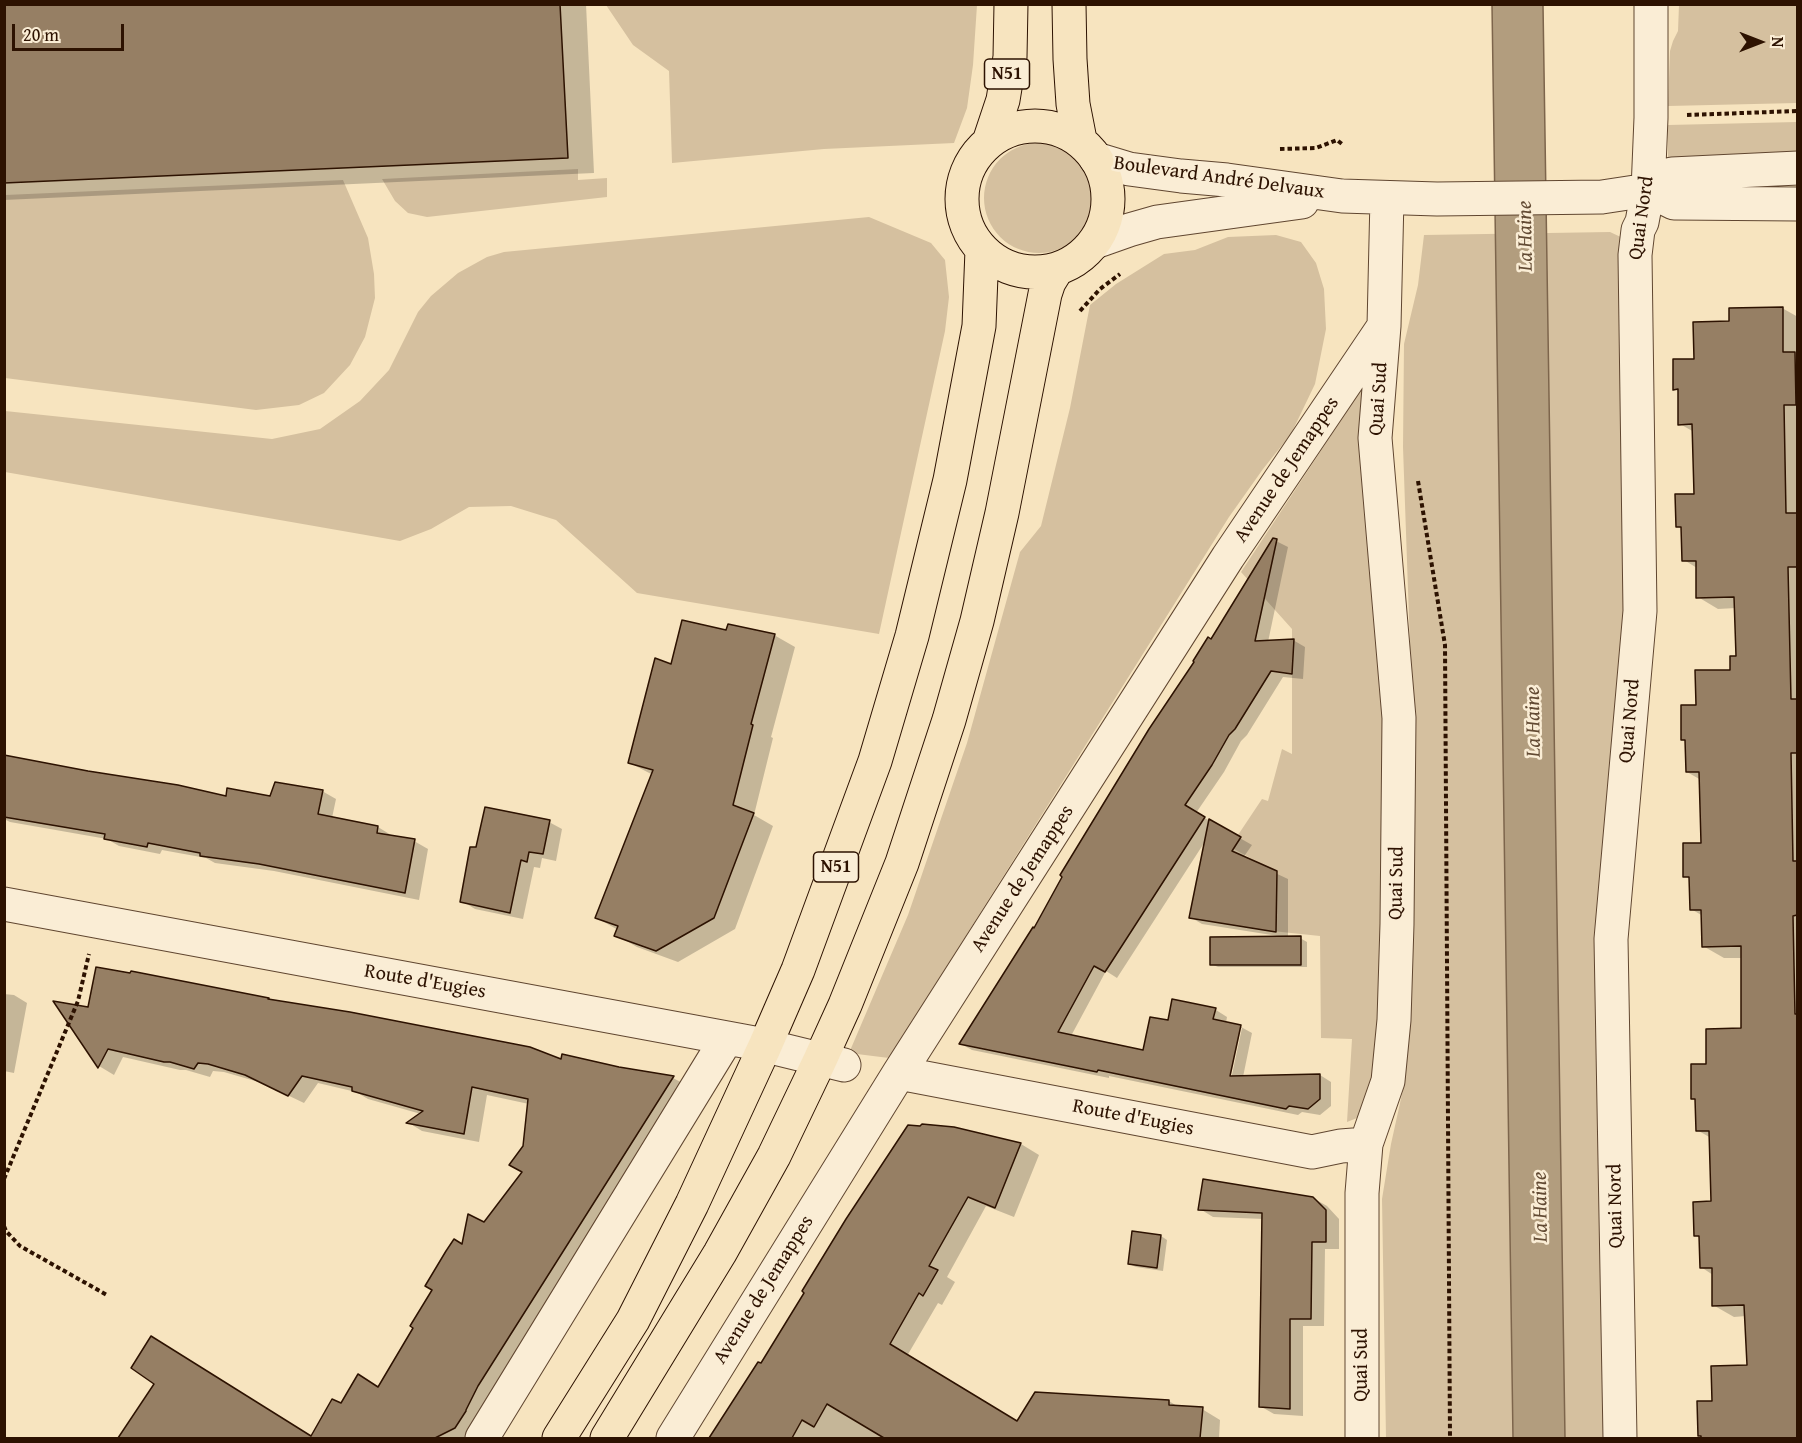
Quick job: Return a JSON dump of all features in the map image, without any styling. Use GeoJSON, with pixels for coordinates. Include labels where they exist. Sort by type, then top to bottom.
{"type":"FeatureCollection","features":[{"type":"Feature","properties":{"kind":"main road","name":"N51"},"geometry":{"type":"LineString","coordinates":[[989,141],[1003,100],[1010,57],[1011,4]]}},
{"type":"Feature","properties":{"kind":"main road"},"geometry":{"type":"LineString","coordinates":[[1069,4],[1073,104],[1088,149],[1106,177],[1109,201],[1105,225],[1095,242],[1079,258],[1057,269],[1038,273],[1020,271],[1002,265],[982,250],[967,228],[962,204],[963,186],[976,154],[989,141],[1003,132],[1036,125],[1053,127],[1069,133],[1088,149]]}},
{"type":"Feature","properties":{"kind":"main road","name":"N51"},"geometry":{"type":"LineString","coordinates":[[559,1438],[633,1320],[692,1204],[798,970],[875,761],[912,636],[950,480],[979,326],[982,250]]}},
{"type":"Feature","properties":{"kind":"main road"},"geometry":{"type":"LineString","coordinates":[[607,1438],[720,1253],[774,1156],[832,1063],[845,1005],[902,863],[949,720],[1002,513],[1045,294],[1057,269]]}},
{"type":"Feature","properties":{"kind":"street","name":"Quai Nord"},"geometry":{"type":"LineString","coordinates":[[1620,1438],[1611,939],[1640,611],[1635,255],[1638,230],[1642,222],[1648,190],[1651,118],[1651,4]]}},
{"type":"Feature","properties":{"kind":"street","name":"Boulevard André Delvaux"},"geometry":{"type":"LineString","coordinates":[[1088,149],[1130,169],[1342,196],[1387,198],[1602,196],[1648,190],[1672,174],[1797,168]]}},
{"type":"Feature","properties":{"kind":"street"},"geometry":{"type":"LineString","coordinates":[[1648,190],[1674,202],[1797,204]]}},
{"type":"Feature","properties":{"kind":"street","name":"Boulevard André Delvaux"},"geometry":{"type":"LineString","coordinates":[[1095,242],[1157,222],[1342,196]]}},
{"type":"Feature","properties":{"kind":"street","name":"Quai Sud"},"geometry":{"type":"LineString","coordinates":[[1362,1438],[1362,1193],[1366,1144],[1388,1081],[1394,1020],[1397,924],[1399,718],[1375,438],[1384,326],[1387,198]]}},
{"type":"Feature","properties":{"kind":"street","name":"Avenue de Jemappes"},"geometry":{"type":"LineString","coordinates":[[673,1438],[899,1073],[1228,557],[1384,326]]}},
{"type":"Feature","properties":{"kind":"street","name":"Route d'Eugies"},"geometry":{"type":"LineString","coordinates":[[4,904],[728,1038],[832,1063]]}},
{"type":"Feature","properties":{"kind":"street"},"geometry":{"type":"LineString","coordinates":[[482,1438],[728,1038]]}},
{"type":"Feature","properties":{"kind":"street","name":"Route d'Eugies"},"geometry":{"type":"LineString","coordinates":[[899,1073],[1312,1152],[1366,1144]]}},
{"type":"Feature","properties":{"kind":"path"},"geometry":{"type":"LineString","coordinates":[[1651,118],[1797,111]]}},
{"type":"Feature","properties":{"kind":"path"},"geometry":{"type":"LineString","coordinates":[[1271,149],[1316,147],[1337,140],[1342,144]]}},
{"type":"Feature","properties":{"kind":"path"},"geometry":{"type":"LineString","coordinates":[[1075,320],[1080,310],[1100,289],[1127,269]]}},
{"type":"Feature","properties":{"kind":"path"},"geometry":{"type":"LineString","coordinates":[[1418,481],[1445,645],[1450,1438]]}},
{"type":"Feature","properties":{"kind":"path"},"geometry":{"type":"LineString","coordinates":[[4,1179],[78,1001],[97,922]]}},
{"type":"Feature","properties":{"kind":"path"},"geometry":{"type":"LineString","coordinates":[[4,1226],[20,1246],[107,1295]]}},
{"type":"Feature","properties":{"kind":"shaded area"},"geometry":{"type":"Polygon","coordinates":[[[606,5],[977,5],[973,65],[967,108],[954,143],[824,149],[672,163],[669,71],[633,45],[606,5]]]}},
{"type":"Feature","properties":{"kind":"shaded area"},"geometry":{"type":"Polygon","coordinates":[[[1679,5],[1797,5],[1797,103],[1668,106],[1670,51],[1678,31],[1679,5]]]}},
{"type":"Feature","properties":{"kind":"shaded area"},"geometry":{"type":"Polygon","coordinates":[[[1797,122],[1797,155],[1668,159],[1668,125],[1797,122]]]}},
{"type":"Feature","properties":{"kind":"shaded area"},"geometry":{"type":"Polygon","coordinates":[[[1039,143],[1060,147],[1078,159],[1090,177],[1094,198],[1090,219],[1078,237],[1060,249],[1039,253],[1018,249],[1000,237],[988,219],[984,198],[988,177],[1000,159],[1018,147],[1039,143]]]}},
{"type":"Feature","properties":{"kind":"shaded area"},"geometry":{"type":"Polygon","coordinates":[[[578,169],[578,180],[607,178],[607,197],[427,217],[408,213],[395,201],[382,179],[578,169]]]}},
{"type":"Feature","properties":{"kind":"shaded area"},"geometry":{"type":"Polygon","coordinates":[[[343,180],[368,238],[375,298],[365,337],[350,365],[324,393],[299,405],[256,410],[5,378],[5,195],[343,180]]]}},
{"type":"Feature","properties":{"kind":"shaded area"},"geometry":{"type":"Polygon","coordinates":[[[869,217],[931,243],[945,260],[949,297],[945,331],[879,634],[637,593],[556,520],[511,506],[469,507],[431,529],[400,541],[5,472],[5,411],[272,439],[320,429],[360,401],[389,370],[418,312],[431,296],[458,273],[487,257],[504,252],[869,217]]]}},
{"type":"Feature","properties":{"kind":"shaded area"},"geometry":{"type":"Polygon","coordinates":[[[1610,232],[1625,239],[1630,615],[1612,1438],[1386,1438],[1382,1199],[1404,1085],[1412,704],[1403,447],[1404,344],[1418,285],[1424,235],[1610,232]]]}},
{"type":"Feature","properties":{"kind":"shaded area"},"geometry":{"type":"Polygon","coordinates":[[[1276,235],[1301,242],[1316,263],[1324,289],[1326,329],[1315,384],[1291,434],[1229,517],[889,1058],[849,1053],[908,915],[967,743],[1020,552],[1041,526],[1070,408],[1090,305],[1116,284],[1164,254],[1195,250],[1228,237],[1276,235]]]}},
{"type":"Feature","properties":{"kind":"shaded area"},"geometry":{"type":"Polygon","coordinates":[[[1365,384],[1384,651],[1386,1020],[1362,1116],[1347,1122],[1352,1039],[1321,1038],[1320,936],[1272,931],[1276,872],[1230,847],[1262,799],[1268,801],[1282,749],[1292,754],[1292,629],[1241,572],[1365,384]]]}},
{"type":"Feature","properties":{"kind":"water","name":"La Haine"},"geometry":{"type":"Polygon","coordinates":[[[1492,5],[1543,5],[1565,1438],[1513,1438],[1492,5]]]}},
{"type":"Feature","properties":{"kind":"building"},"geometry":{"type":"Polygon","coordinates":[[[4,4],[560,4],[568,158],[4,183],[4,4]]]}},
{"type":"Feature","properties":{"kind":"building"},"geometry":{"type":"Polygon","coordinates":[[[1783,307],[1783,352],[1795,352],[1796,405],[1784,405],[1786,513],[1797,513],[1797,567],[1788,567],[1791,699],[1797,699],[1797,753],[1791,753],[1793,861],[1797,861],[1797,915],[1793,916],[1795,1014],[1797,1014],[1797,1438],[1701,1438],[1698,1436],[1697,1401],[1712,1401],[1711,1366],[1747,1365],[1744,1305],[1712,1306],[1712,1268],[1700,1268],[1699,1236],[1694,1236],[1693,1202],[1711,1201],[1709,1131],[1696,1131],[1695,1099],[1691,1099],[1691,1064],[1706,1064],[1706,1029],[1741,1028],[1741,946],[1702,947],[1701,910],[1690,910],[1689,877],[1683,877],[1683,843],[1701,843],[1699,772],[1686,772],[1685,740],[1681,740],[1681,705],[1696,705],[1695,670],[1730,670],[1730,656],[1736,656],[1734,597],[1696,598],[1696,561],[1682,561],[1681,527],[1676,527],[1675,494],[1694,494],[1692,424],[1678,425],[1678,389],[1673,390],[1673,359],[1694,359],[1693,322],[1729,321],[1729,308],[1783,307]]]}},
{"type":"Feature","properties":{"kind":"building"},"geometry":{"type":"Polygon","coordinates":[[[1273,538],[1277,539],[1255,641],[1294,639],[1292,674],[1271,671],[1229,735],[1185,805],[1205,817],[1105,972],[1094,966],[1058,1032],[1143,1050],[1150,1017],[1168,1020],[1172,999],[1216,1008],[1213,1019],[1241,1025],[1230,1076],[1320,1074],[1320,1099],[1308,1109],[1289,1106],[1286,1109],[959,1044],[1034,928],[1062,877],[1060,875],[1149,729],[1208,637],[1211,639],[1273,538]]]}},
{"type":"Feature","properties":{"kind":"building"},"geometry":{"type":"Polygon","coordinates":[[[682,620],[726,630],[728,624],[775,634],[751,724],[753,725],[733,805],[754,813],[714,918],[656,951],[614,936],[618,926],[595,918],[653,770],[628,763],[655,658],[671,664],[682,620]]]}},
{"type":"Feature","properties":{"kind":"building"},"geometry":{"type":"Polygon","coordinates":[[[4,755],[178,785],[226,796],[227,788],[270,796],[275,782],[323,790],[318,814],[378,826],[377,833],[415,839],[405,893],[259,864],[200,856],[200,853],[148,843],[147,847],[104,839],[105,834],[4,817],[4,755]]]}},
{"type":"Feature","properties":{"kind":"building"},"geometry":{"type":"Polygon","coordinates":[[[485,807],[550,820],[543,854],[529,852],[527,862],[521,860],[510,913],[460,902],[470,847],[476,847],[485,807]]]}},
{"type":"Feature","properties":{"kind":"building"},"geometry":{"type":"Polygon","coordinates":[[[1209,819],[1241,837],[1232,851],[1277,871],[1276,932],[1189,918],[1209,819]]]}},
{"type":"Feature","properties":{"kind":"building"},"geometry":{"type":"Polygon","coordinates":[[[1301,936],[1301,965],[1210,965],[1210,937],[1301,936]]]}},
{"type":"Feature","properties":{"kind":"building"},"geometry":{"type":"Polygon","coordinates":[[[96,967],[130,973],[131,971],[268,999],[350,1012],[530,1047],[561,1059],[562,1054],[674,1076],[478,1386],[455,1428],[435,1438],[118,1438],[154,1384],[131,1368],[151,1336],[311,1436],[332,1399],[341,1403],[358,1374],[378,1387],[413,1328],[410,1326],[432,1290],[425,1286],[454,1239],[462,1244],[468,1214],[484,1222],[522,1172],[509,1165],[523,1146],[528,1099],[472,1087],[464,1134],[406,1123],[423,1111],[352,1091],[352,1087],[302,1076],[288,1096],[245,1075],[208,1064],[198,1063],[194,1069],[108,1049],[98,1068],[53,1001],[88,1007],[96,967]]]}},
{"type":"Feature","properties":{"kind":"building"},"geometry":{"type":"Polygon","coordinates":[[[922,1124],[954,1127],[1021,1143],[995,1208],[968,1197],[929,1266],[938,1270],[923,1296],[919,1293],[890,1344],[1017,1421],[1035,1392],[1169,1400],[1169,1405],[1203,1407],[1200,1438],[884,1438],[827,1404],[814,1427],[802,1420],[792,1438],[709,1438],[758,1362],[761,1363],[846,1219],[908,1125],[920,1126],[922,1124]]]}},
{"type":"Feature","properties":{"kind":"building"},"geometry":{"type":"Polygon","coordinates":[[[1203,1179],[1313,1197],[1326,1210],[1326,1242],[1312,1242],[1311,1319],[1290,1319],[1290,1409],[1259,1407],[1262,1213],[1198,1210],[1203,1179]]]}},
{"type":"Feature","properties":{"kind":"building"},"geometry":{"type":"Polygon","coordinates":[[[1132,1231],[1161,1235],[1157,1268],[1128,1264],[1132,1231]]]}}]}
